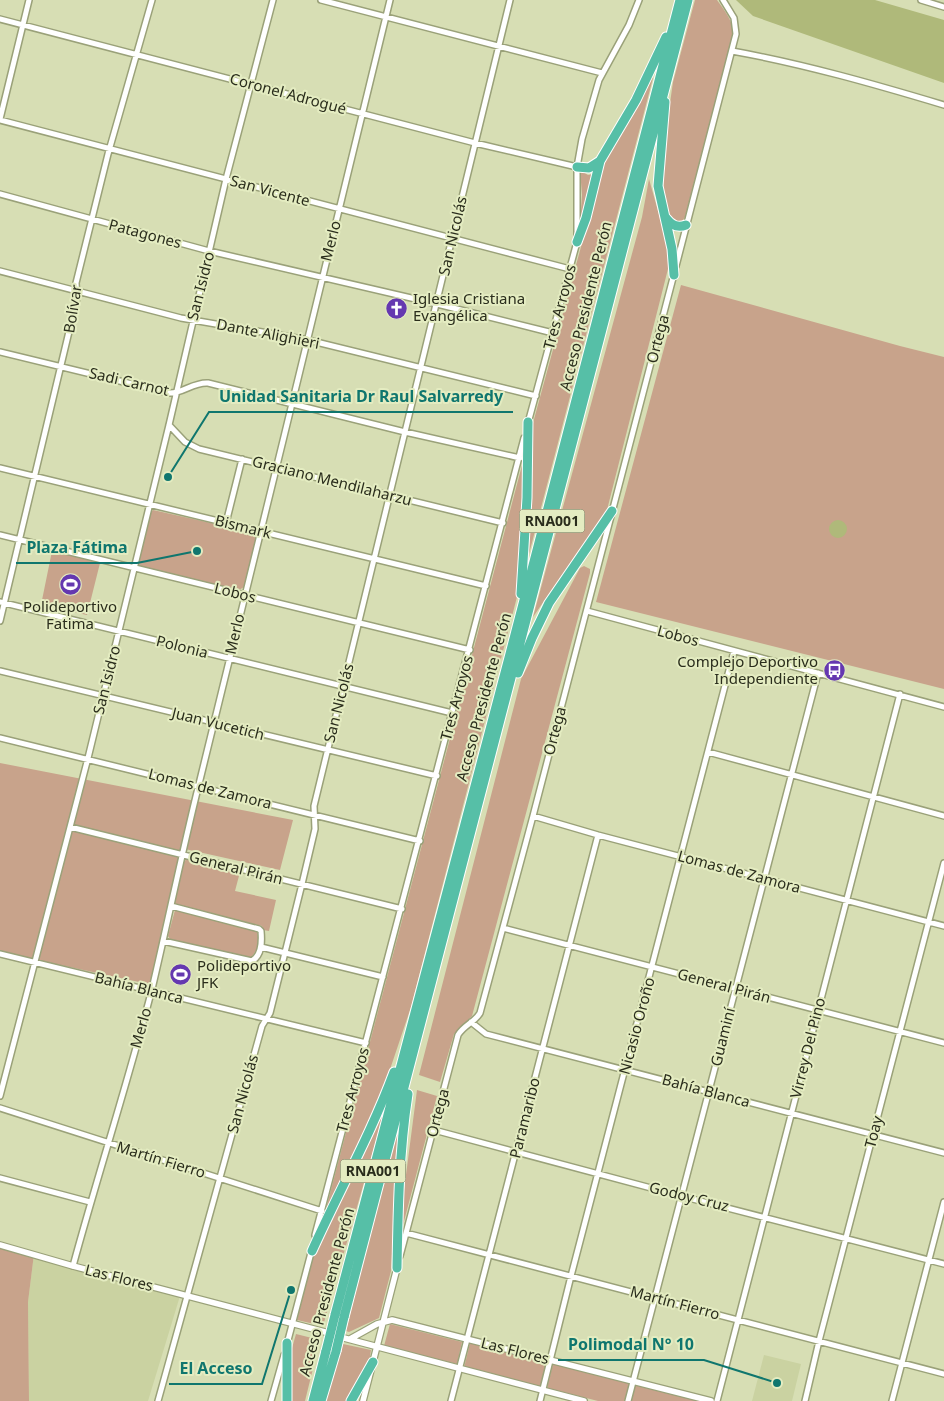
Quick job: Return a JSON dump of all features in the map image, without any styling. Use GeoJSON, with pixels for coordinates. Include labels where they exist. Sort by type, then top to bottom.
{"type":"FeatureCollection","features":[{"type":"Feature","properties":{"kind":"highway","name":"Acceso Presidente Perón"},"geometry":{"type":"LineString","coordinates":[[321,1401],[331,1351],[411,1027],[680,0]]}},
{"type":"Feature","properties":{"kind":"highway","name":"Acceso Presidente Perón"},"geometry":{"type":"LineString","coordinates":[[340,1316],[416,1042],[688,0]]}},
{"type":"Feature","properties":{"kind":"highway"},"geometry":{"type":"LineString","coordinates":[[577,242],[586,218],[600,161],[636,100],[675,18]]}},
{"type":"Feature","properties":{"kind":"highway"},"geometry":{"type":"LineString","coordinates":[[667,76],[658,177],[659,192],[673,257],[674,275]]}},
{"type":"Feature","properties":{"kind":"highway"},"geometry":{"type":"LineString","coordinates":[[577,167],[589,168],[600,161]]}},
{"type":"Feature","properties":{"kind":"highway"},"geometry":{"type":"LineString","coordinates":[[665,216],[674,225],[686,225]]}},
{"type":"Feature","properties":{"kind":"highway"},"geometry":{"type":"LineString","coordinates":[[510,654],[522,588],[527,498],[528,422]]}},
{"type":"Feature","properties":{"kind":"highway"},"geometry":{"type":"LineString","coordinates":[[499,725],[508,709],[526,652],[542,617],[554,595],[612,511]]}},
{"type":"Feature","properties":{"kind":"highway"},"geometry":{"type":"LineString","coordinates":[[312,1251],[332,1205],[368,1136],[411,1027]]}},
{"type":"Feature","properties":{"kind":"highway"},"geometry":{"type":"LineString","coordinates":[[397,1268],[399,1166],[403,1125],[416,1042]]}},
{"type":"Feature","properties":{"kind":"highway"},"geometry":{"type":"LineString","coordinates":[[287,1343],[287,1401]]}},
{"type":"Feature","properties":{"kind":"highway","name":"Acceso Presidente Perón"},"geometry":{"type":"LineString","coordinates":[[313,1401],[331,1351]]}},
{"type":"Feature","properties":{"kind":"highway"},"geometry":{"type":"LineString","coordinates":[[352,1401],[373,1362]]}},
{"type":"Feature","properties":{"kind":"street"},"geometry":{"type":"LineString","coordinates":[[0,120],[29,0]]}},
{"type":"Feature","properties":{"kind":"street","name":"Bolívar"},"geometry":{"type":"LineString","coordinates":[[0,621],[2,603],[20,540],[78,298],[76,283],[110,148],[152,0]]}},
{"type":"Feature","properties":{"kind":"street","name":"San Isidro"},"geometry":{"type":"LineString","coordinates":[[0,1096],[88,758],[169,425],[226,179],[273,0]]}},
{"type":"Feature","properties":{"kind":"street"},"geometry":{"type":"LineString","coordinates":[[321,0],[602,73]]}},
{"type":"Feature","properties":{"kind":"street","name":"Merlo"},"geometry":{"type":"LineString","coordinates":[[73,1266],[151,991],[244,595],[293,404],[322,276],[390,0]]}},
{"type":"Feature","properties":{"kind":"street","name":"San Nicolás"},"geometry":{"type":"LineString","coordinates":[[158,1401],[262,1026],[270,1013],[286,953],[315,829],[314,806],[510,0]]}},
{"type":"Feature","properties":{"kind":"street","name":"Tres Arroyos"},"geometry":{"type":"LineString","coordinates":[[271,1401],[577,242],[577,167],[582,139],[602,73],[629,25],[639,0]]}},
{"type":"Feature","properties":{"kind":"street","name":"Ortega"},"geometry":{"type":"LineString","coordinates":[[363,1401],[458,1034],[477,1018],[480,1012],[503,928],[732,51],[736,27],[732,15],[723,0]]}},
{"type":"Feature","properties":{"kind":"street"},"geometry":{"type":"LineString","coordinates":[[921,0],[944,6]]}},
{"type":"Feature","properties":{"kind":"street","name":"Coronel Adrogué"},"geometry":{"type":"LineString","coordinates":[[0,19],[475,143],[577,167]]}},
{"type":"Feature","properties":{"kind":"street"},"geometry":{"type":"LineString","coordinates":[[732,51],[774,58],[944,105]]}},
{"type":"Feature","properties":{"kind":"street","name":"San Vicente"},"geometry":{"type":"LineString","coordinates":[[0,120],[570,269]]}},
{"type":"Feature","properties":{"kind":"street","name":"Patagones"},"geometry":{"type":"LineString","coordinates":[[0,194],[210,251],[322,276],[553,333]]}},
{"type":"Feature","properties":{"kind":"street","name":"Dante Alighieri"},"geometry":{"type":"LineString","coordinates":[[0,271],[192,320],[308,340],[536,396]]}},
{"type":"Feature","properties":{"kind":"street","name":"Sadi Carnot"},"geometry":{"type":"LineString","coordinates":[[0,352],[169,393],[176,394],[190,386],[208,383],[405,432],[520,458]]}},
{"type":"Feature","properties":{"kind":"street","name":"Graciano Mendilaharzu"},"geometry":{"type":"LineString","coordinates":[[169,425],[180,438],[191,446],[503,523]]}},
{"type":"Feature","properties":{"kind":"street"},"geometry":{"type":"LineString","coordinates":[[226,523],[242,459]]}},
{"type":"Feature","properties":{"kind":"street","name":"Bismark"},"geometry":{"type":"LineString","coordinates":[[0,468],[486,586]]}},
{"type":"Feature","properties":{"kind":"street","name":"Lobos"},"geometry":{"type":"LineString","coordinates":[[0,535],[470,650]]}},
{"type":"Feature","properties":{"kind":"street","name":"Polonia"},"geometry":{"type":"LineString","coordinates":[[2,603],[452,713]]}},
{"type":"Feature","properties":{"kind":"street","name":"Lobos"},"geometry":{"type":"LineString","coordinates":[[587,611],[944,707]]}},
{"type":"Feature","properties":{"kind":"street","name":"Nicasio Oroño"},"geometry":{"type":"LineString","coordinates":[[540,1401],[734,651]]}},
{"type":"Feature","properties":{"kind":"street","name":"Juan Vucetich"},"geometry":{"type":"LineString","coordinates":[[0,671],[436,776]]}},
{"type":"Feature","properties":{"kind":"street","name":"Guaminí"},"geometry":{"type":"LineString","coordinates":[[628,1401],[818,673]]}},
{"type":"Feature","properties":{"kind":"street","name":"Virrey Del Pino"},"geometry":{"type":"LineString","coordinates":[[717,1401],[900,694]]}},
{"type":"Feature","properties":{"kind":"street","name":"Lomas de Zamora"},"geometry":{"type":"LineString","coordinates":[[0,738],[88,758],[420,841]]}},
{"type":"Feature","properties":{"kind":"street"},"geometry":{"type":"LineString","coordinates":[[708,752],[944,816]]}},
{"type":"Feature","properties":{"kind":"street","name":"Lomas de Zamora"},"geometry":{"type":"LineString","coordinates":[[533,816],[598,835],[944,926]]}},
{"type":"Feature","properties":{"kind":"street","name":"General Pirán"},"geometry":{"type":"LineString","coordinates":[[70,827],[402,909]]}},
{"type":"Feature","properties":{"kind":"street","name":"Paramaribo"},"geometry":{"type":"LineString","coordinates":[[451,1401],[598,835]]}},
{"type":"Feature","properties":{"kind":"street","name":"Toay"},"geometry":{"type":"LineString","coordinates":[[805,1401],[944,863]]}},
{"type":"Feature","properties":{"kind":"street"},"geometry":{"type":"LineString","coordinates":[[163,941],[252,961],[257,957],[261,947],[262,931],[259,929],[171,906]]}},
{"type":"Feature","properties":{"kind":"street","name":"General Pirán"},"geometry":{"type":"LineString","coordinates":[[503,928],[944,1043]]}},
{"type":"Feature","properties":{"kind":"street"},"geometry":{"type":"LineString","coordinates":[[261,947],[383,977]]}},
{"type":"Feature","properties":{"kind":"street","name":"Bahía Blanca"},"geometry":{"type":"LineString","coordinates":[[0,954],[366,1043]]}},
{"type":"Feature","properties":{"kind":"street","name":"Bahía Blanca"},"geometry":{"type":"LineString","coordinates":[[471,1022],[486,1034],[944,1153]]}},
{"type":"Feature","properties":{"kind":"street","name":"Martín Fierro"},"geometry":{"type":"LineString","coordinates":[[0,1108],[322,1211]]}},
{"type":"Feature","properties":{"kind":"street","name":"Godoy Cruz"},"geometry":{"type":"LineString","coordinates":[[434,1130],[944,1264]]}},
{"type":"Feature","properties":{"kind":"street"},"geometry":{"type":"LineString","coordinates":[[0,1178],[90,1202]]}},
{"type":"Feature","properties":{"kind":"street"},"geometry":{"type":"LineString","coordinates":[[892,1401],[944,1202]]}},
{"type":"Feature","properties":{"kind":"street","name":"Martín Fierro"},"geometry":{"type":"LineString","coordinates":[[406,1233],[944,1374]]}},
{"type":"Feature","properties":{"kind":"street","name":"Las Flores"},"geometry":{"type":"LineString","coordinates":[[0,1245],[326,1332]]}},
{"type":"Feature","properties":{"kind":"street","name":"Las Flores"},"geometry":{"type":"LineString","coordinates":[[584,1401],[347,1338],[384,1321],[392,1320],[711,1401]]}},
{"type":"Feature","properties":{"kind":"shaded area"},"geometry":{"type":"Polygon","coordinates":[[[695,0],[717,0],[730,19],[733,33],[685,217],[679,222],[670,219],[664,199],[663,178],[673,82],[695,0]]]}},
{"type":"Feature","properties":{"kind":"shaded area"},"geometry":{"type":"Polygon","coordinates":[[[736,0],[875,0],[944,20],[944,83],[753,16],[736,0]]]}},
{"type":"Feature","properties":{"kind":"shaded area"},"geometry":{"type":"Polygon","coordinates":[[[652,77],[529,554],[533,423],[606,155],[652,77]]]}},
{"type":"Feature","properties":{"kind":"shaded area"},"geometry":{"type":"Polygon","coordinates":[[[580,170],[588,175],[594,174],[580,224],[582,195],[580,170]]]}},
{"type":"Feature","properties":{"kind":"shaded area"},"geometry":{"type":"Polygon","coordinates":[[[649,179],[671,257],[607,510],[533,617],[642,217],[649,179]]]}},
{"type":"Feature","properties":{"kind":"shaded area"},"geometry":{"type":"Polygon","coordinates":[[[681,285],[944,357],[944,689],[596,602],[681,285]]]}},
{"type":"Feature","properties":{"kind":"shaded area"},"geometry":{"type":"Polygon","coordinates":[[[525,454],[518,593],[411,1007],[377,1108],[323,1220],[525,454]]]}},
{"type":"Feature","properties":{"kind":"shaded area"},"geometry":{"type":"Polygon","coordinates":[[[153,510],[251,532],[256,539],[244,587],[239,590],[141,567],[138,563],[150,513],[153,510]]]}},
{"type":"Feature","properties":{"kind":"shaded area"},"geometry":{"type":"Polygon","coordinates":[[[838,520],[844,523],[847,529],[844,535],[838,538],[832,535],[829,529],[832,523],[838,520]]]}},
{"type":"Feature","properties":{"kind":"shaded area","name":"Polideportivo Fatima"},"geometry":{"type":"Polygon","coordinates":[[[52,551],[100,563],[87,615],[41,605],[52,551]]]}},
{"type":"Feature","properties":{"kind":"shaded area"},"geometry":{"type":"Polygon","coordinates":[[[584,566],[590,569],[590,573],[472,1016],[454,1034],[440,1082],[419,1075],[521,679],[580,568],[584,566]]]}},
{"type":"Feature","properties":{"kind":"shaded area"},"geometry":{"type":"Polygon","coordinates":[[[0,763],[293,820],[280,870],[185,849],[153,985],[0,952],[0,763]]]}},
{"type":"Feature","properties":{"kind":"shaded area"},"geometry":{"type":"Polygon","coordinates":[[[188,859],[240,872],[235,891],[276,900],[269,931],[263,930],[262,926],[175,904],[184,861],[188,859]]]}},
{"type":"Feature","properties":{"kind":"shaded area"},"geometry":{"type":"Polygon","coordinates":[[[175,910],[257,930],[259,946],[251,958],[170,939],[168,936],[175,910]]]}},
{"type":"Feature","properties":{"kind":"shaded area"},"geometry":{"type":"Polygon","coordinates":[[[417,1090],[437,1096],[403,1225],[400,1221],[417,1090]]]}},
{"type":"Feature","properties":{"kind":"shaded area"},"geometry":{"type":"Polygon","coordinates":[[[385,1109],[323,1326],[297,1320],[316,1246],[385,1109]]]}},
{"type":"Feature","properties":{"kind":"shaded area"},"geometry":{"type":"Polygon","coordinates":[[[400,1114],[391,1271],[379,1318],[349,1332],[346,1331],[400,1114]]]}},
{"type":"Feature","properties":{"kind":"shaded area"},"geometry":{"type":"Polygon","coordinates":[[[0,1248],[34,1254],[28,1302],[29,1401],[0,1401],[0,1248]]]}},
{"type":"Feature","properties":{"kind":"shaded area"},"geometry":{"type":"Polygon","coordinates":[[[34,1254],[180,1296],[148,1401],[29,1401],[28,1302],[34,1254]]]}},
{"type":"Feature","properties":{"kind":"shaded area"},"geometry":{"type":"Polygon","coordinates":[[[390,1324],[462,1342],[457,1364],[384,1346],[390,1324]]]}},
{"type":"Feature","properties":{"kind":"shaded area"},"geometry":{"type":"Polygon","coordinates":[[[296,1334],[320,1340],[305,1401],[290,1401],[292,1348],[296,1334]]]}},
{"type":"Feature","properties":{"kind":"shaded area"},"geometry":{"type":"Polygon","coordinates":[[[470,1343],[546,1363],[540,1387],[464,1368],[470,1343]]]}},
{"type":"Feature","properties":{"kind":"shaded area"},"geometry":{"type":"Polygon","coordinates":[[[343,1344],[371,1350],[368,1369],[349,1401],[324,1401],[343,1344]]]}},
{"type":"Feature","properties":{"kind":"shaded area"},"geometry":{"type":"Polygon","coordinates":[[[764,1355],[801,1364],[792,1401],[752,1401],[764,1355]]]}},
{"type":"Feature","properties":{"kind":"shaded area"},"geometry":{"type":"Polygon","coordinates":[[[553,1364],[629,1383],[625,1401],[598,1401],[547,1388],[553,1364]]]}},
{"type":"Feature","properties":{"kind":"shaded area"},"geometry":{"type":"Polygon","coordinates":[[[634,1385],[698,1401],[631,1401],[634,1385]]]}},
{"type":"Feature","properties":{"kind":"place","name":"Iglesia Cristiana Evangélica"},"geometry":{"type":"Point","coordinates":[397,308]}},
{"type":"Feature","properties":{"kind":"place","name":"Unidad Sanitaria Dr Raul Salvarredy"},"geometry":{"type":"Point","coordinates":[168,477]}},
{"type":"Feature","properties":{"kind":"place","name":"Plaza Fátima"},"geometry":{"type":"Point","coordinates":[197,551]}},
{"type":"Feature","properties":{"kind":"place","name":"Polideportivo Fatima"},"geometry":{"type":"Point","coordinates":[70,584]}},
{"type":"Feature","properties":{"kind":"place","name":"Complejo Deportivo Independiente"},"geometry":{"type":"Point","coordinates":[834,671]}},
{"type":"Feature","properties":{"kind":"place","name":"Polideportivo JFK"},"geometry":{"type":"Point","coordinates":[181,975]}},
{"type":"Feature","properties":{"kind":"place","name":"El Acceso"},"geometry":{"type":"Point","coordinates":[291,1290]}},
{"type":"Feature","properties":{"kind":"place","name":"Polimodal N° 10"},"geometry":{"type":"Point","coordinates":[777,1383]}}]}
